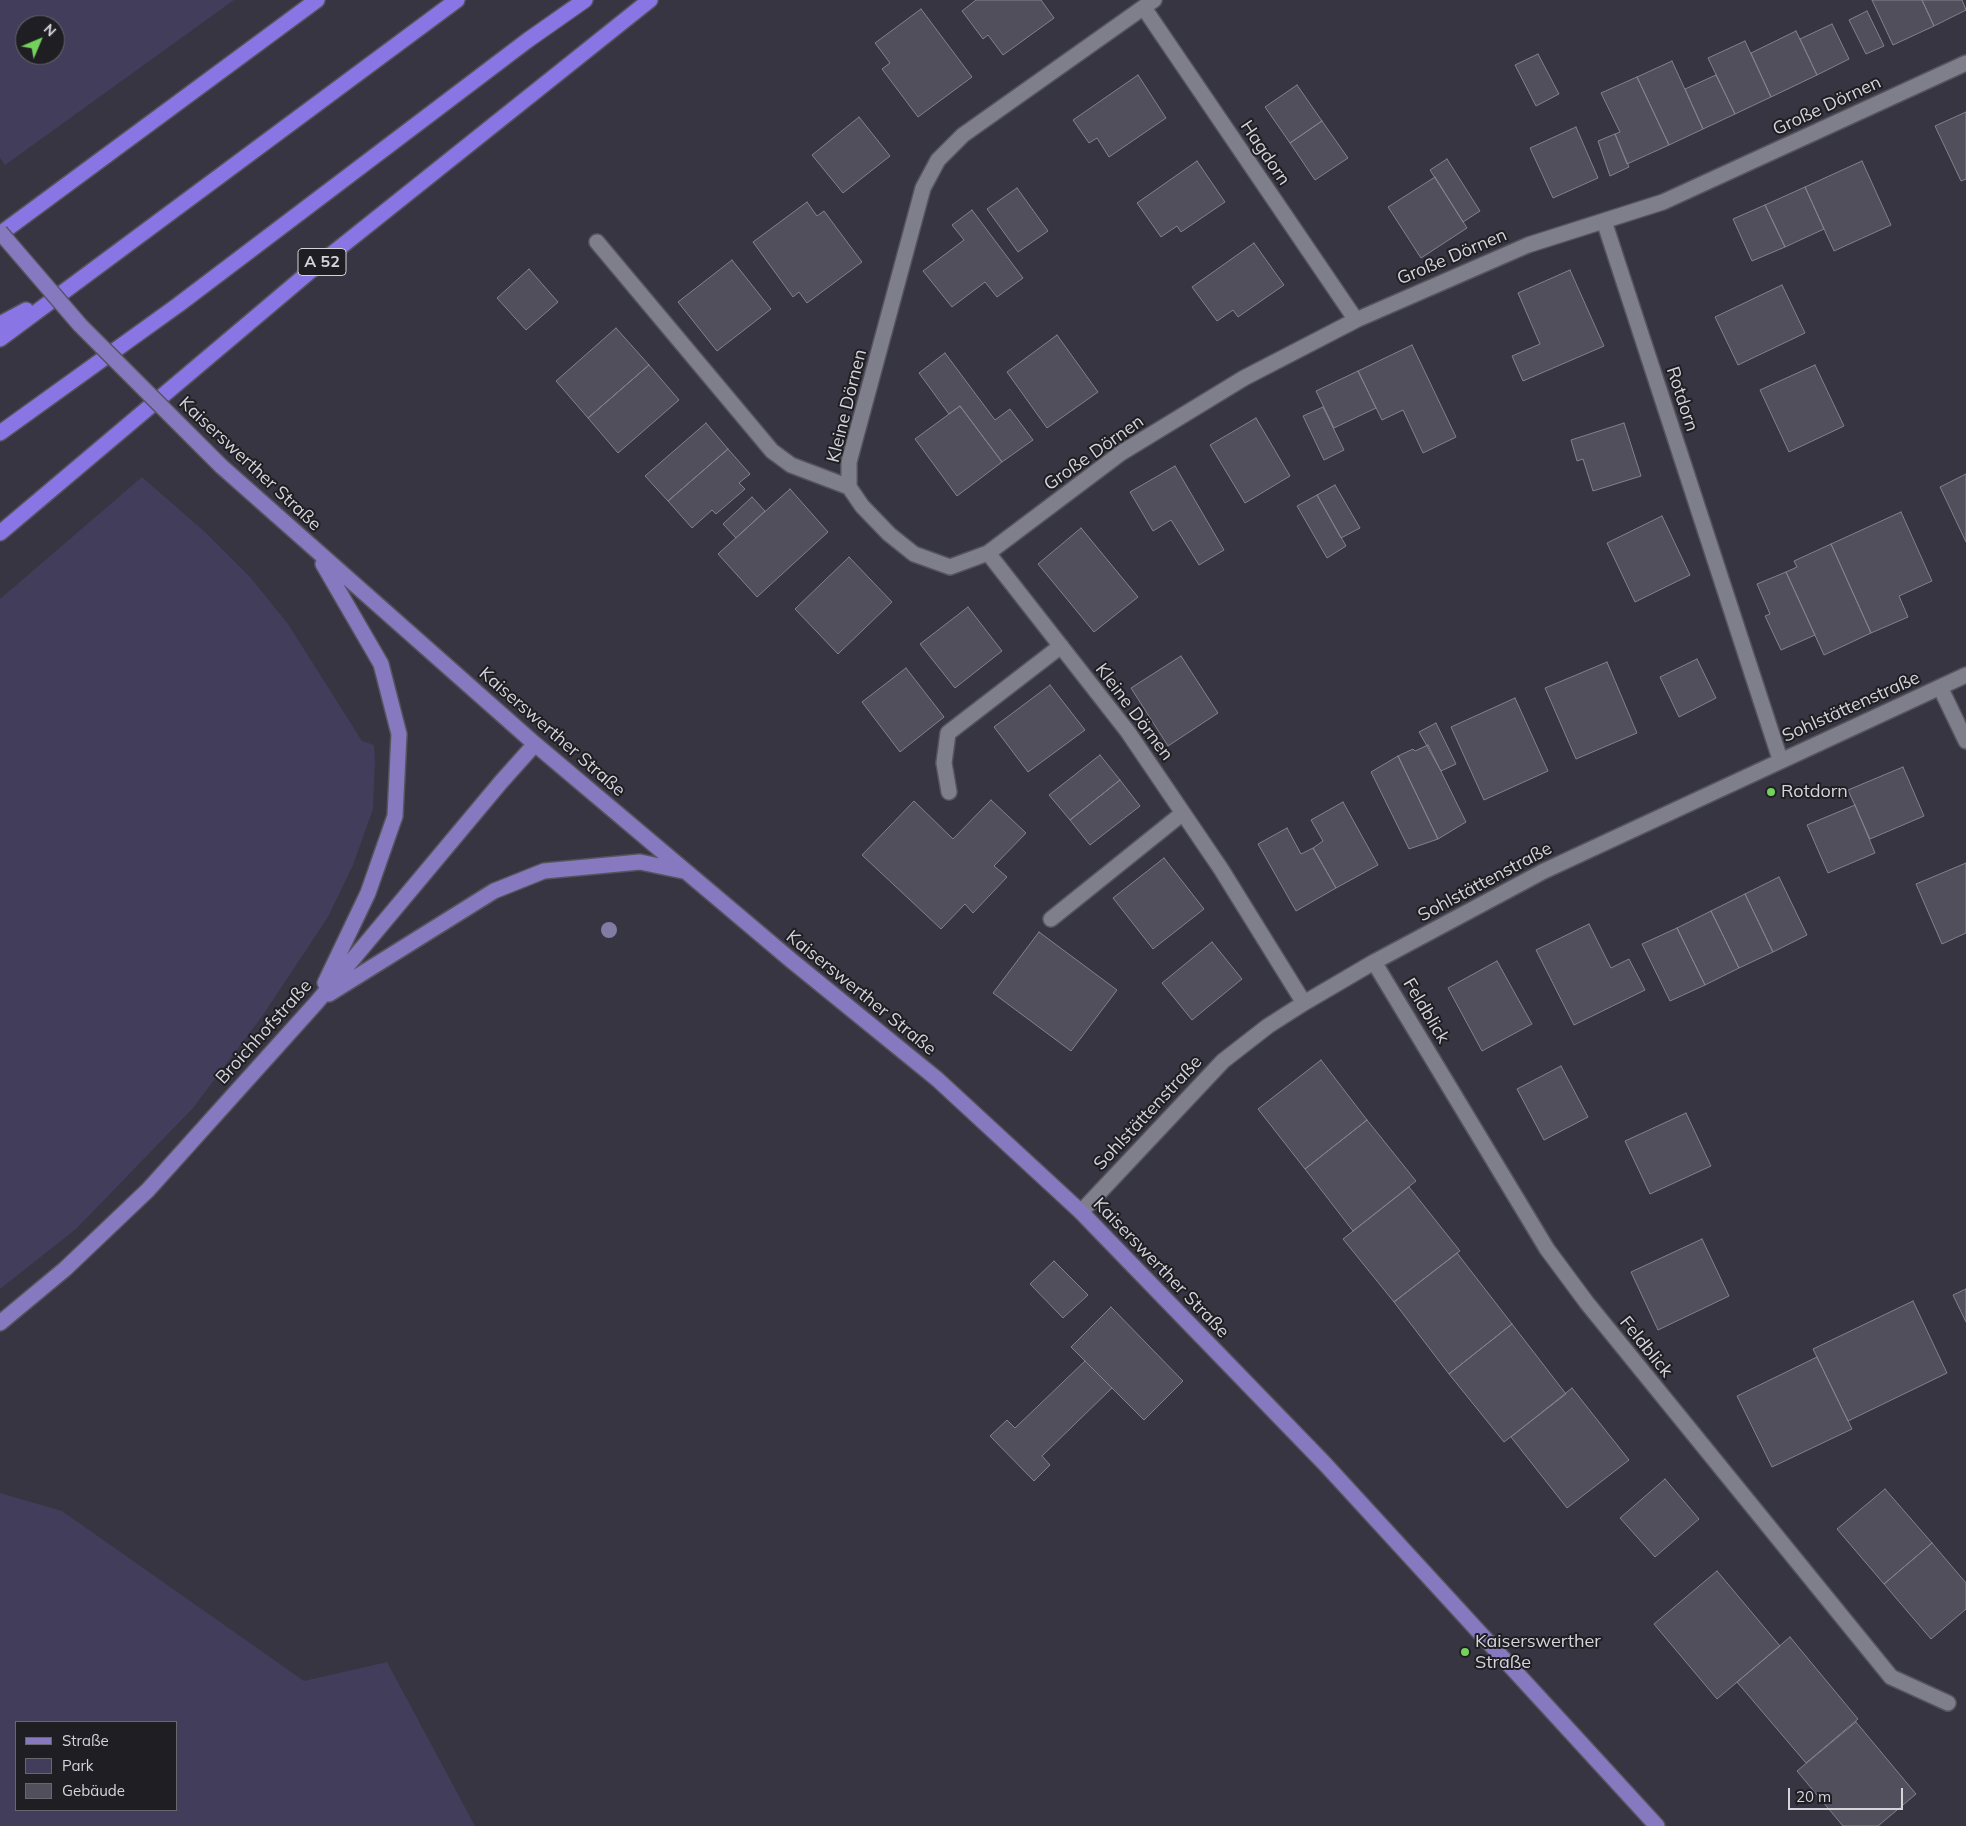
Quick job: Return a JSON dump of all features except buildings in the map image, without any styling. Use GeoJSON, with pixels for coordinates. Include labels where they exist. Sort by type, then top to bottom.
{"type":"FeatureCollection","features":[{"type":"Feature","properties":{"kind":"highway"},"geometry":{"type":"LineString","coordinates":[[0,233],[317,0]]}},
{"type":"Feature","properties":{"kind":"highway"},"geometry":{"type":"LineString","coordinates":[[0,339],[457,0]]}},
{"type":"Feature","properties":{"kind":"highway"},"geometry":{"type":"LineString","coordinates":[[0,433],[178,305],[528,40],[585,0]]}},
{"type":"Feature","properties":{"kind":"highway","name":"A 52"},"geometry":{"type":"LineString","coordinates":[[0,533],[308,273],[650,0]]}},
{"type":"Feature","properties":{"kind":"highway"},"geometry":{"type":"LineString","coordinates":[[0,324],[76,283]]}},
{"type":"Feature","properties":{"kind":"main road","name":"Kaiserswerther Straße"},"geometry":{"type":"LineString","coordinates":[[0,233],[80,325],[221,466],[535,744],[685,871],[937,1079],[1081,1212],[1325,1464],[1657,1826]]}},
{"type":"Feature","properties":{"kind":"main road"},"geometry":{"type":"LineString","coordinates":[[316,552],[381,664],[399,734],[395,816],[368,893],[317,1002]]}},
{"type":"Feature","properties":{"kind":"main road","name":"Broichhofstraße"},"geometry":{"type":"LineString","coordinates":[[0,1324],[65,1269],[148,1190],[317,1002],[535,744]]}},
{"type":"Feature","properties":{"kind":"main road"},"geometry":{"type":"LineString","coordinates":[[317,1002],[494,891],[544,871],[640,862],[685,871]]}},
{"type":"Feature","properties":{"kind":"street","name":"Hagdorn"},"geometry":{"type":"LineString","coordinates":[[1149,4],[1356,320]]}},
{"type":"Feature","properties":{"kind":"street","name":"Kleine Dörnen"},"geometry":{"type":"LineString","coordinates":[[1149,4],[963,135],[938,160],[923,188],[849,462],[850,487],[862,506],[889,534],[914,554],[950,567],[988,553],[1128,732],[1222,869],[1304,1003]]}},
{"type":"Feature","properties":{"kind":"street","name":"Große Dörnen"},"geometry":{"type":"LineString","coordinates":[[988,553],[1121,454],[1244,378],[1356,320],[1528,245],[1663,202],[1966,63]]}},
{"type":"Feature","properties":{"kind":"street","name":"Rotdorn"},"geometry":{"type":"LineString","coordinates":[[1604,220],[1780,759]]}},
{"type":"Feature","properties":{"kind":"street"},"geometry":{"type":"LineString","coordinates":[[597,242],[772,451],[791,465],[850,487]]}},
{"type":"Feature","properties":{"kind":"street"},"geometry":{"type":"LineString","coordinates":[[950,792],[944,762],[948,733],[1061,646]]}},
{"type":"Feature","properties":{"kind":"street","name":"Sohlstättenstraße"},"geometry":{"type":"LineString","coordinates":[[1081,1212],[1223,1061],[1268,1026],[1304,1003],[1374,962],[1544,871],[1780,759],[1966,675]]}},
{"type":"Feature","properties":{"kind":"street"},"geometry":{"type":"LineString","coordinates":[[1940,687],[1966,741]]}},
{"type":"Feature","properties":{"kind":"street"},"geometry":{"type":"LineString","coordinates":[[1051,919],[1183,813]]}},
{"type":"Feature","properties":{"kind":"street","name":"Feldblick"},"geometry":{"type":"LineString","coordinates":[[1374,962],[1546,1249],[1587,1303],[1891,1677],[1948,1703]]}},
{"type":"Feature","properties":{"kind":"green space"},"geometry":{"type":"Polygon","coordinates":[[[0,0],[234,0],[5,165],[0,158],[0,0]]]}},
{"type":"Feature","properties":{"kind":"green space"},"geometry":{"type":"Polygon","coordinates":[[[142,477],[205,532],[250,577],[288,624],[362,741],[374,745],[373,809],[353,865],[328,917],[263,1015],[193,1108],[76,1229],[0,1289],[0,599],[142,477]]]}},
{"type":"Feature","properties":{"kind":"green space"},"geometry":{"type":"Polygon","coordinates":[[[0,1493],[62,1511],[304,1681],[387,1662],[475,1826],[0,1826],[0,1493]]]}},
{"type":"Feature","properties":{"kind":"place","name":"Rotdorn"},"geometry":{"type":"Point","coordinates":[1771,792]}},
{"type":"Feature","properties":{"kind":"place","name":"Kaiserswerther Straße"},"geometry":{"type":"Point","coordinates":[1465,1652]}}]}
